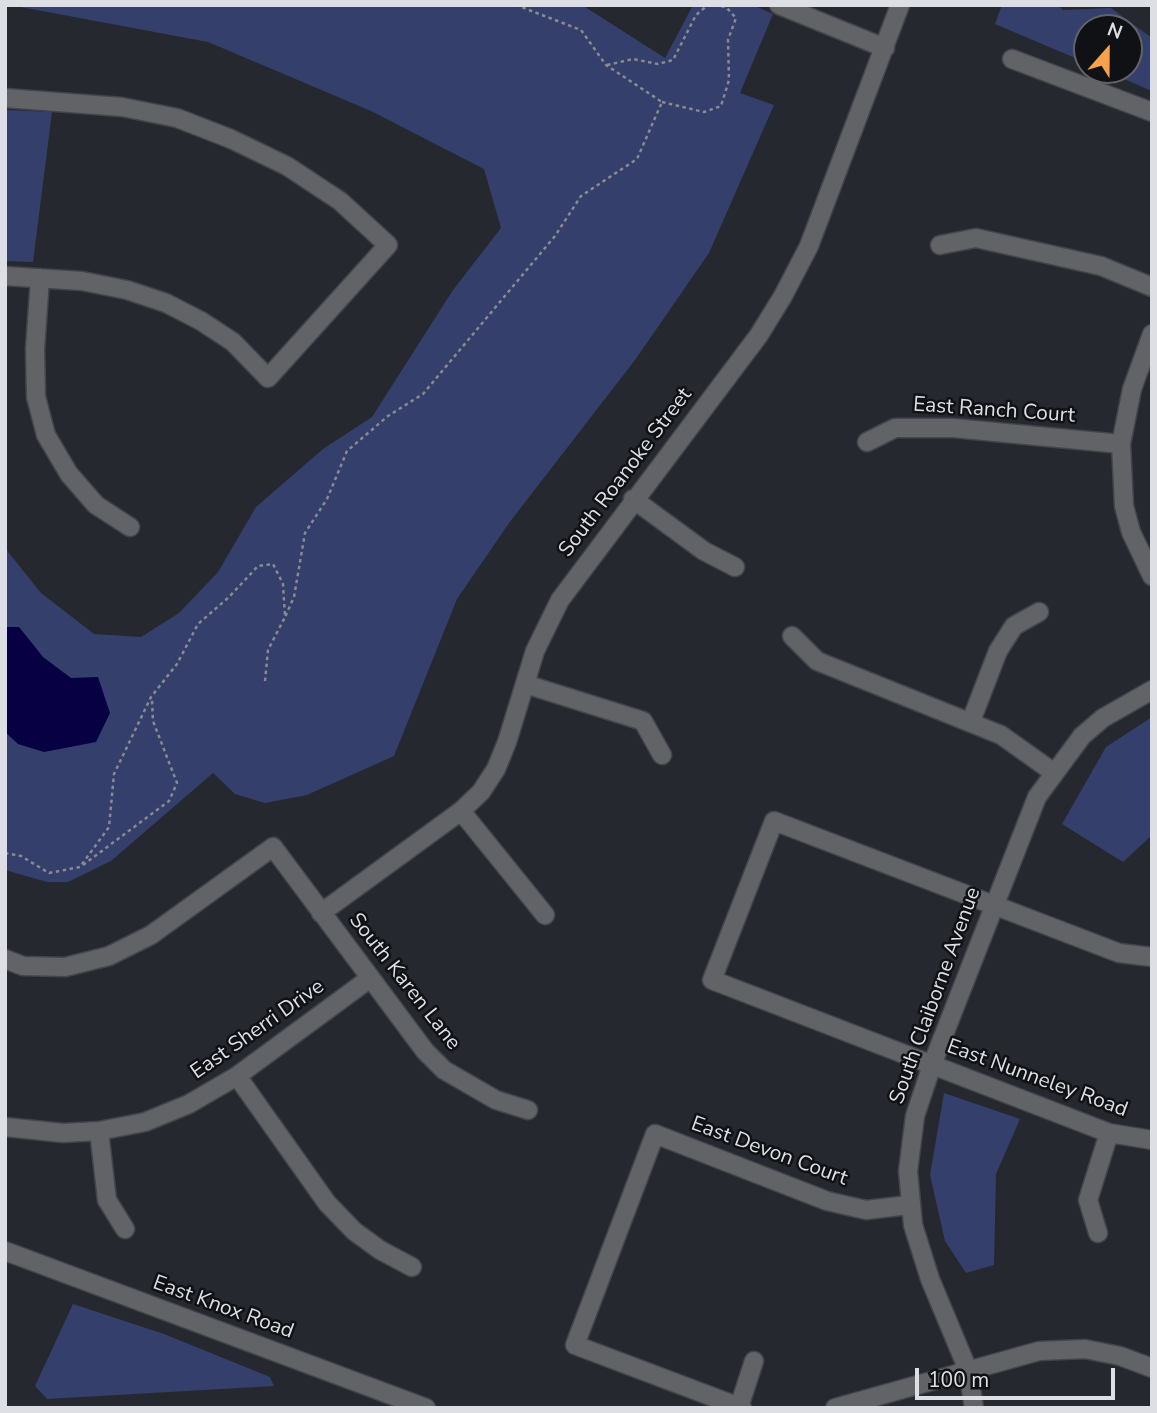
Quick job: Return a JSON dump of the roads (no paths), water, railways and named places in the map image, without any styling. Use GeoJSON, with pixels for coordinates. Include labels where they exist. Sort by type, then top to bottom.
{"type":"FeatureCollection","features":[{"type":"Feature","properties":{"kind":"street"},"geometry":{"type":"LineString","coordinates":[[779,5],[885,48]]}},
{"type":"Feature","properties":{"kind":"street","name":"South Roanoke Street"},"geometry":{"type":"LineString","coordinates":[[321,913],[461,811],[481,792],[496,769],[535,651],[553,611],[633,499],[759,335],[783,296],[809,246],[900,5]]}},
{"type":"Feature","properties":{"kind":"street"},"geometry":{"type":"LineString","coordinates":[[1012,59],[1152,111]]}},
{"type":"Feature","properties":{"kind":"street"},"geometry":{"type":"LineString","coordinates":[[5,97],[122,107],[177,118],[231,139],[287,166],[341,201],[388,245],[268,378],[233,342],[201,320],[166,303],[127,290],[82,281],[5,276]]}},
{"type":"Feature","properties":{"kind":"street"},"geometry":{"type":"LineString","coordinates":[[940,244],[976,239],[1101,266],[1152,287]]}},
{"type":"Feature","properties":{"kind":"street"},"geometry":{"type":"LineString","coordinates":[[40,278],[35,349],[36,397],[46,435],[69,474],[96,505],[130,527]]}},
{"type":"Feature","properties":{"kind":"street"},"geometry":{"type":"LineString","coordinates":[[1152,334],[1132,389],[1121,444],[1124,506],[1131,532],[1152,576]]}},
{"type":"Feature","properties":{"kind":"street","name":"East Ranch Court"},"geometry":{"type":"LineString","coordinates":[[867,442],[895,428],[918,428],[1032,434],[1121,444]]}},
{"type":"Feature","properties":{"kind":"street"},"geometry":{"type":"LineString","coordinates":[[633,499],[704,551],[735,567]]}},
{"type":"Feature","properties":{"kind":"street"},"geometry":{"type":"LineString","coordinates":[[971,721],[998,651],[1014,626],[1039,612]]}},
{"type":"Feature","properties":{"kind":"street"},"geometry":{"type":"LineString","coordinates":[[792,636],[817,661],[971,721],[1000,735],[1053,772]]}},
{"type":"Feature","properties":{"kind":"street"},"geometry":{"type":"LineString","coordinates":[[524,684],[643,721],[662,755]]}},
{"type":"Feature","properties":{"kind":"street","name":"South Claiborne Avenue"},"geometry":{"type":"LineString","coordinates":[[974,1408],[968,1370],[930,1279],[909,1205],[910,1146],[915,1116],[1029,813],[1053,772],[1082,736],[1103,718],[1152,690]]}},
{"type":"Feature","properties":{"kind":"street"},"geometry":{"type":"LineString","coordinates":[[461,811],[545,915]]}},
{"type":"Feature","properties":{"kind":"street","name":"East Nunneley Road"},"geometry":{"type":"LineString","coordinates":[[993,906],[774,821],[712,980],[1109,1133],[1152,1140]]}},
{"type":"Feature","properties":{"kind":"street","name":"South Karen Lane"},"geometry":{"type":"LineString","coordinates":[[5,959],[23,966],[65,967],[109,956],[151,935],[273,847],[425,1051],[444,1070],[496,1100],[528,1110]]}},
{"type":"Feature","properties":{"kind":"street"},"geometry":{"type":"LineString","coordinates":[[993,906],[1119,953],[1152,957]]}},
{"type":"Feature","properties":{"kind":"street","name":"East Sherri Drive"},"geometry":{"type":"LineString","coordinates":[[5,1127],[63,1133],[99,1131],[145,1122],[189,1104],[237,1076],[369,979]]}},
{"type":"Feature","properties":{"kind":"street"},"geometry":{"type":"LineString","coordinates":[[237,1076],[327,1203],[354,1231],[380,1250],[412,1267]]}},
{"type":"Feature","properties":{"kind":"street"},"geometry":{"type":"LineString","coordinates":[[99,1131],[107,1200],[125,1229]]}},
{"type":"Feature","properties":{"kind":"street"},"geometry":{"type":"LineString","coordinates":[[1098,1233],[1088,1200],[1109,1133]]}},
{"type":"Feature","properties":{"kind":"street","name":"East Devon Court"},"geometry":{"type":"LineString","coordinates":[[740,1407],[575,1345],[655,1134],[827,1201],[866,1210],[909,1205]]}},
{"type":"Feature","properties":{"kind":"street","name":"East Knox Road"},"geometry":{"type":"LineString","coordinates":[[5,1251],[377,1399],[426,1408]]}},
{"type":"Feature","properties":{"kind":"street"},"geometry":{"type":"LineString","coordinates":[[841,1407],[1039,1351],[1085,1349],[1120,1356],[1152,1368]]}},
{"type":"Feature","properties":{"kind":"street"},"geometry":{"type":"LineString","coordinates":[[740,1407],[754,1361]]}}]}
